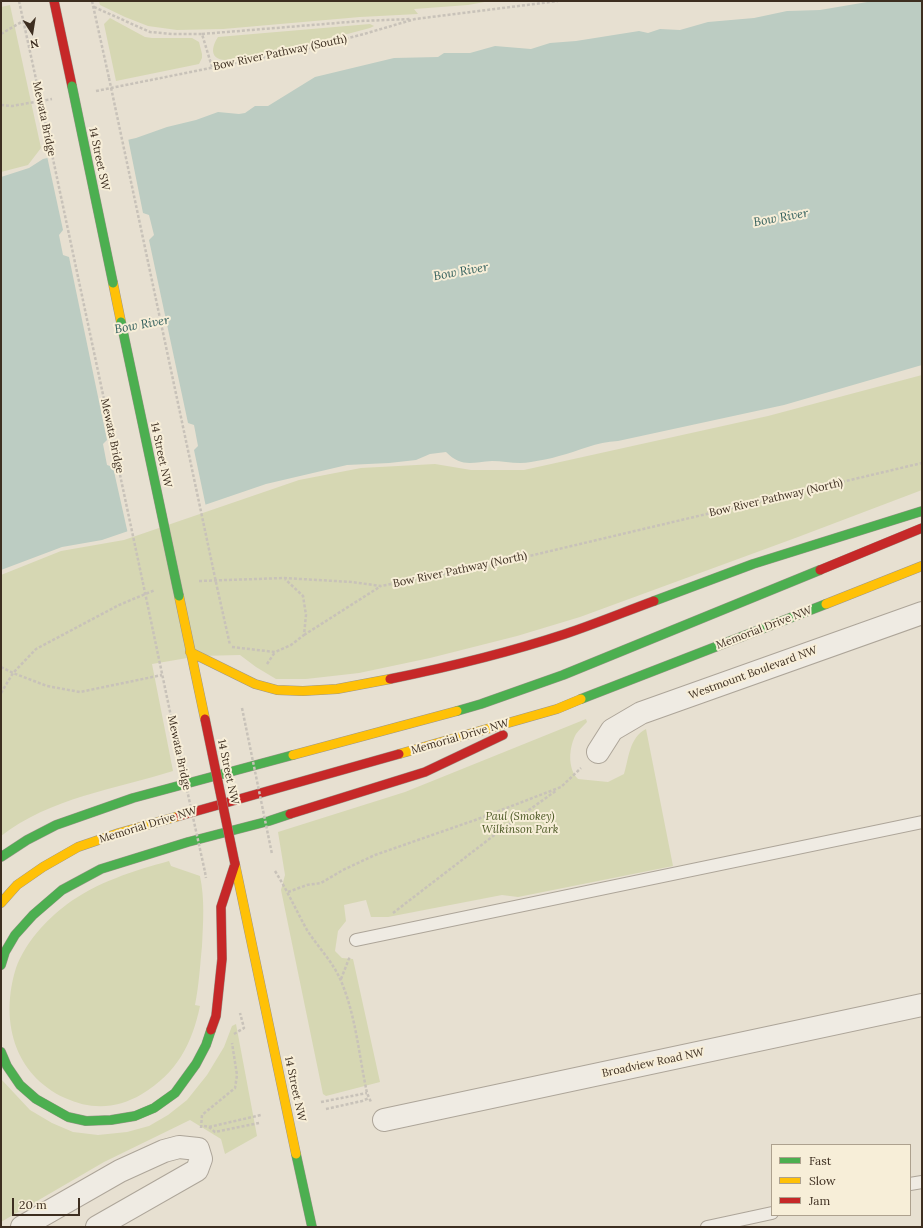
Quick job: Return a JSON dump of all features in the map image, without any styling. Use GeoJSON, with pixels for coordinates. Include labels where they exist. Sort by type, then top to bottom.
{"type":"FeatureCollection","features":[{"type":"Feature","properties":{"kind":"main road","name":"14 Street SW"},"geometry":{"type":"LineString","coordinates":[[54,1],[121,322]]}},
{"type":"Feature","properties":{"kind":"main road","name":"14 Street NW"},"geometry":{"type":"LineString","coordinates":[[121,322],[312,1227]]}},
{"type":"Feature","properties":{"kind":"main road"},"geometry":{"type":"LineString","coordinates":[[190,652],[254,684],[277,690],[303,692],[379,681],[441,669],[514,650],[565,634],[753,564],[922,511]]}},
{"type":"Feature","properties":{"kind":"main road"},"geometry":{"type":"LineString","coordinates":[[1,857],[27,840],[56,825],[133,798],[481,704],[563,675],[922,528]]}},
{"type":"Feature","properties":{"kind":"main road","name":"Memorial Drive NW"},"geometry":{"type":"LineString","coordinates":[[1,903],[17,885],[78,846],[134,828],[557,710],[922,566]]}},
{"type":"Feature","properties":{"kind":"main road"},"geometry":{"type":"LineString","coordinates":[[1,965],[15,935],[33,915],[62,890],[101,869],[188,842],[269,821],[425,772],[557,710]]}},
{"type":"Feature","properties":{"kind":"main road"},"geometry":{"type":"LineString","coordinates":[[1,1052],[7,1066],[20,1085],[36,1099],[62,1114],[86,1121],[111,1120],[135,1116],[154,1108],[175,1093],[196,1064],[206,1045],[216,1016],[222,959],[221,907],[235,864]]}},
{"type":"Feature","properties":{"kind":"street","name":"Westmount Boulevard NW"},"geometry":{"type":"LineString","coordinates":[[598,752],[612,730],[641,713],[922,613]]}},
{"type":"Feature","properties":{"kind":"street","name":"Broadview Road NW"},"geometry":{"type":"LineString","coordinates":[[384,1120],[922,1006]]}},
{"type":"Feature","properties":{"kind":"street"},"geometry":{"type":"LineString","coordinates":[[22,1227],[120,1171],[179,1147],[198,1149],[201,1159],[197,1170],[98,1227]]}},
{"type":"Feature","properties":{"kind":"lane"},"geometry":{"type":"LineString","coordinates":[[356,940],[922,822]]}},
{"type":"Feature","properties":{"kind":"lane"},"geometry":{"type":"LineString","coordinates":[[911,1184],[922,1182]]}},
{"type":"Feature","properties":{"kind":"lane"},"geometry":{"type":"LineString","coordinates":[[707,1227],[771,1213]]}},
{"type":"Feature","properties":{"kind":"path","name":"Mewata Bridge"},"geometry":{"type":"LineString","coordinates":[[19,1],[204,872]]}},
{"type":"Feature","properties":{"kind":"path"},"geometry":{"type":"LineString","coordinates":[[92,1],[230,646],[275,652],[291,645],[304,635],[381,586]]}},
{"type":"Feature","properties":{"kind":"path","name":"Bow River Pathway (South)"},"geometry":{"type":"LineString","coordinates":[[90,92],[305,49],[415,19],[558,1]]}},
{"type":"Feature","properties":{"kind":"path"},"geometry":{"type":"LineString","coordinates":[[94,8],[150,32],[172,34],[202,34],[361,21],[415,19]]}},
{"type":"Feature","properties":{"kind":"path"},"geometry":{"type":"LineString","coordinates":[[1,34],[24,21]]}},
{"type":"Feature","properties":{"kind":"path"},"geometry":{"type":"LineString","coordinates":[[202,34],[212,67]]}},
{"type":"Feature","properties":{"kind":"path"},"geometry":{"type":"LineString","coordinates":[[1,105],[18,105],[60,98]]}},
{"type":"Feature","properties":{"kind":"path","name":"Bow River Pathway (North)"},"geometry":{"type":"LineString","coordinates":[[199,581],[284,578],[352,582],[381,586],[504,562],[922,463]]}},
{"type":"Feature","properties":{"kind":"path"},"geometry":{"type":"LineString","coordinates":[[284,578],[303,596],[306,615],[304,635]]}},
{"type":"Feature","properties":{"kind":"path"},"geometry":{"type":"LineString","coordinates":[[1,693],[13,673],[36,649],[119,605],[156,590]]}},
{"type":"Feature","properties":{"kind":"path"},"geometry":{"type":"LineString","coordinates":[[1,667],[46,686],[80,692],[162,675]]}},
{"type":"Feature","properties":{"kind":"path"},"geometry":{"type":"LineString","coordinates":[[242,708],[272,854]]}},
{"type":"Feature","properties":{"kind":"path"},"geometry":{"type":"LineString","coordinates":[[388,917],[501,830],[561,787],[581,768]]}},
{"type":"Feature","properties":{"kind":"path"},"geometry":{"type":"LineString","coordinates":[[288,892],[308,885],[321,883],[343,870],[376,855],[471,822],[561,787]]}},
{"type":"Feature","properties":{"kind":"path"},"geometry":{"type":"LineString","coordinates":[[275,871],[308,930],[324,952],[340,979],[349,1002],[369,1098],[326,1109]]}},
{"type":"Feature","properties":{"kind":"path"},"geometry":{"type":"LineString","coordinates":[[340,979],[356,940]]}},
{"type":"Feature","properties":{"kind":"path"},"geometry":{"type":"LineString","coordinates":[[244,1028],[234,1034],[232,1040],[232,1051],[237,1075],[235,1088],[202,1115],[201,1125],[209,1127],[215,1132],[258,1123]]}},
{"type":"Feature","properties":{"kind":"path"},"geometry":{"type":"LineString","coordinates":[[321,1102],[367,1093]]}},
{"type":"Feature","properties":{"kind":"path"},"geometry":{"type":"LineString","coordinates":[[209,1127],[261,1115]]}},
{"type":"Feature","properties":{"kind":"green space"},"geometry":{"type":"Polygon","coordinates":[[[99,1],[490,1],[468,5],[414,9],[418,14],[360,17],[223,29],[177,30],[148,26],[100,5],[99,1]]]}},
{"type":"Feature","properties":{"kind":"green space"},"geometry":{"type":"Polygon","coordinates":[[[10,5],[41,148],[28,165],[1,172],[1,7],[10,5]]]}},
{"type":"Feature","properties":{"kind":"green space"},"geometry":{"type":"Polygon","coordinates":[[[110,18],[145,37],[192,38],[199,42],[202,58],[199,64],[116,81],[104,24],[110,18]]]}},
{"type":"Feature","properties":{"kind":"green space"},"geometry":{"type":"Polygon","coordinates":[[[370,24],[374,26],[302,46],[225,60],[217,58],[213,52],[214,45],[218,37],[370,24]]]}},
{"type":"Feature","properties":{"kind":"green space"},"geometry":{"type":"Polygon","coordinates":[[[922,375],[922,490],[580,617],[517,636],[430,658],[359,673],[306,679],[276,679],[240,655],[199,656],[152,664],[173,771],[106,789],[62,803],[40,812],[1,836],[1,575],[61,551],[124,540],[299,480],[361,468],[435,464],[471,470],[524,470],[768,416],[922,375]]]}},
{"type":"Feature","properties":{"kind":"green space","name":"Paul (Smokey) Wilkinson Park"},"geometry":{"type":"Polygon","coordinates":[[[586,719],[587,722],[576,734],[570,757],[572,769],[578,779],[608,782],[624,774],[630,749],[640,733],[646,729],[673,866],[518,897],[502,895],[388,917],[371,917],[366,900],[344,905],[346,921],[338,931],[335,951],[342,958],[353,959],[380,1082],[326,1096],[323,1094],[281,890],[285,875],[278,832],[405,792],[586,719]]]}},
{"type":"Feature","properties":{"kind":"green space"},"geometry":{"type":"Polygon","coordinates":[[[169,861],[171,866],[200,876],[203,894],[202,946],[195,1005],[200,1006],[197,1020],[187,1045],[174,1067],[165,1077],[133,1099],[114,1105],[94,1106],[84,1105],[65,1098],[47,1088],[33,1075],[22,1060],[15,1043],[11,1025],[10,1006],[11,987],[16,968],[25,950],[37,933],[58,911],[66,905],[90,890],[116,878],[169,861]]]}},
{"type":"Feature","properties":{"kind":"green space"},"geometry":{"type":"Polygon","coordinates":[[[236,1024],[257,1136],[225,1154],[221,1139],[190,1120],[104,1162],[1,1222],[1,1079],[30,1110],[52,1123],[73,1132],[98,1135],[127,1132],[149,1126],[168,1115],[187,1100],[207,1075],[224,1047],[232,1026],[236,1024]]]}},
{"type":"Feature","properties":{"kind":"water","name":"Bow River"},"geometry":{"type":"Polygon","coordinates":[[[873,1],[922,1],[922,365],[784,405],[618,441],[602,443],[556,457],[526,463],[492,461],[468,463],[457,460],[446,452],[430,454],[416,460],[347,465],[266,484],[102,540],[62,547],[1,570],[1,177],[29,168],[43,159],[136,138],[218,112],[239,114],[245,113],[255,106],[268,106],[315,77],[394,58],[438,57],[444,53],[470,53],[495,46],[531,49],[550,43],[576,41],[639,31],[648,33],[660,29],[680,30],[708,22],[754,18],[787,11],[820,10],[873,1]]]}},
{"type":"Feature","properties":{"kind":"pier"},"geometry":{"type":"Polygon","coordinates":[[[128,138],[143,213],[149,215],[154,235],[149,240],[188,423],[194,425],[198,446],[194,450],[206,507],[128,534],[113,467],[107,465],[103,444],[107,440],[69,257],[63,255],[59,235],[63,230],[47,156],[128,138]]]}},
{"type":"Feature","properties":{"kind":"traffic: fast"},"geometry":{"type":"LineString","coordinates":[[72,86],[113,283]]}},
{"type":"Feature","properties":{"kind":"traffic: fast"},"geometry":{"type":"LineString","coordinates":[[121,322],[179,596]]}},
{"type":"Feature","properties":{"kind":"traffic: fast"},"geometry":{"type":"LineString","coordinates":[[654,601],[753,564],[922,511]]}},
{"type":"Feature","properties":{"kind":"traffic: fast"},"geometry":{"type":"LineString","coordinates":[[457,711],[563,675],[820,570]]}},
{"type":"Feature","properties":{"kind":"traffic: fast"},"geometry":{"type":"LineString","coordinates":[[581,699],[826,604]]}},
{"type":"Feature","properties":{"kind":"traffic: fast"},"geometry":{"type":"LineString","coordinates":[[1,857],[27,840],[56,825],[133,798],[293,755]]}},
{"type":"Feature","properties":{"kind":"traffic: fast"},"geometry":{"type":"LineString","coordinates":[[1,965],[5,952],[15,935],[33,915],[62,890],[101,869],[188,842],[290,814]]}},
{"type":"Feature","properties":{"kind":"traffic: fast"},"geometry":{"type":"LineString","coordinates":[[1,1052],[7,1066],[20,1085],[36,1099],[68,1117],[86,1121],[111,1120],[135,1116],[154,1108],[175,1093],[196,1064],[206,1045],[211,1030]]}},
{"type":"Feature","properties":{"kind":"traffic: fast"},"geometry":{"type":"LineString","coordinates":[[296,1154],[312,1227]]}},
{"type":"Feature","properties":{"kind":"traffic: slow"},"geometry":{"type":"LineString","coordinates":[[113,283],[121,322]]}},
{"type":"Feature","properties":{"kind":"traffic: slow"},"geometry":{"type":"LineString","coordinates":[[826,604],[922,566]]}},
{"type":"Feature","properties":{"kind":"traffic: slow"},"geometry":{"type":"LineString","coordinates":[[179,596],[205,719]]}},
{"type":"Feature","properties":{"kind":"traffic: slow"},"geometry":{"type":"LineString","coordinates":[[190,652],[255,684],[277,690],[303,691],[337,689],[390,679]]}},
{"type":"Feature","properties":{"kind":"traffic: slow"},"geometry":{"type":"LineString","coordinates":[[399,754],[557,709],[581,699]]}},
{"type":"Feature","properties":{"kind":"traffic: slow"},"geometry":{"type":"LineString","coordinates":[[293,755],[457,711]]}},
{"type":"Feature","properties":{"kind":"traffic: slow"},"geometry":{"type":"LineString","coordinates":[[1,903],[17,885],[43,867],[78,847],[119,833],[179,816]]}},
{"type":"Feature","properties":{"kind":"traffic: slow"},"geometry":{"type":"LineString","coordinates":[[235,864],[296,1154]]}},
{"type":"Feature","properties":{"kind":"traffic: jam"},"geometry":{"type":"LineString","coordinates":[[54,1],[72,86]]}},
{"type":"Feature","properties":{"kind":"traffic: jam"},"geometry":{"type":"LineString","coordinates":[[820,570],[922,528]]}},
{"type":"Feature","properties":{"kind":"traffic: jam"},"geometry":{"type":"LineString","coordinates":[[390,679],[456,664],[543,641],[654,601]]}},
{"type":"Feature","properties":{"kind":"traffic: jam"},"geometry":{"type":"LineString","coordinates":[[205,719],[235,864]]}},
{"type":"Feature","properties":{"kind":"traffic: jam"},"geometry":{"type":"LineString","coordinates":[[290,814],[425,772],[503,735]]}},
{"type":"Feature","properties":{"kind":"traffic: jam"},"geometry":{"type":"LineString","coordinates":[[179,816],[399,754]]}},
{"type":"Feature","properties":{"kind":"traffic: jam"},"geometry":{"type":"LineString","coordinates":[[211,1030],[216,1016],[222,959],[221,907],[235,864]]}}]}
